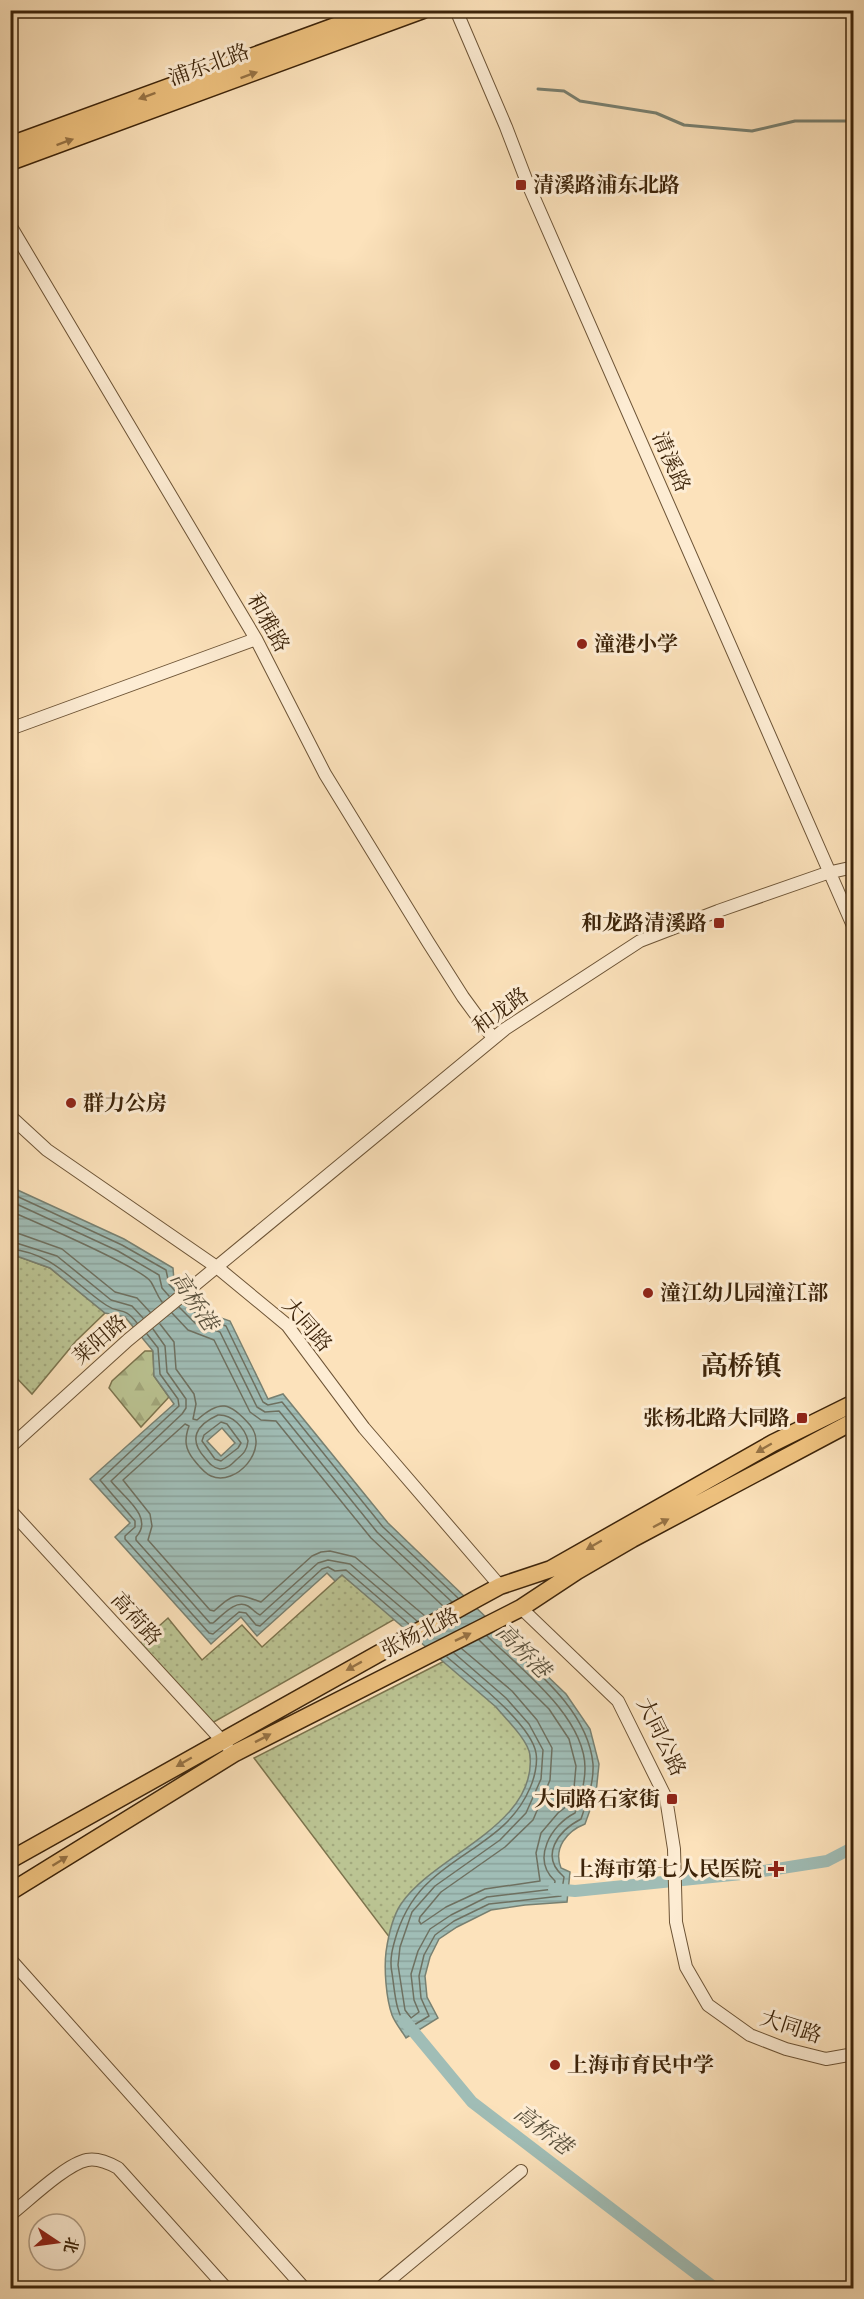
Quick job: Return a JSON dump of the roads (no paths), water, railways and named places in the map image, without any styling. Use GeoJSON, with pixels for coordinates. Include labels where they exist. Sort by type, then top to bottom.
{"type":"FeatureCollection","features":[{"type":"Feature","properties":{"kind":"main road","name":"浦东北路"},"geometry":{"type":"LineString","coordinates":[[10,145],[379,10]]}},
{"type":"Feature","properties":{"kind":"main road","name":"浦东北路"},"geometry":{"type":"LineString","coordinates":[[10,162],[423,10]]}},
{"type":"Feature","properties":{"kind":"main road","name":"张杨北路"},"geometry":{"type":"LineString","coordinates":[[10,1860],[500,1586],[551,1569],[772,1443],[854,1403]]}},
{"type":"Feature","properties":{"kind":"main road","name":"张杨北路"},"geometry":{"type":"LineString","coordinates":[[10,1892],[235,1753],[521,1608],[577,1571],[632,1539],[854,1421]]}},
{"type":"Feature","properties":{"kind":"main road","name":"大同公路"},"geometry":{"type":"LineString","coordinates":[[500,1586],[521,1608]]}},
{"type":"Feature","properties":{"kind":"street","name":"清溪路"},"geometry":{"type":"LineString","coordinates":[[456,10],[527,182],[827,873],[854,928]]}},
{"type":"Feature","properties":{"kind":"street","name":"和雅路"},"geometry":{"type":"LineString","coordinates":[[10,225],[256,639],[325,774],[463,998],[493,1038]]}},
{"type":"Feature","properties":{"kind":"street"},"geometry":{"type":"LineString","coordinates":[[10,729],[256,639]]}},
{"type":"Feature","properties":{"kind":"street","name":"和龙路"},"geometry":{"type":"LineString","coordinates":[[218,1268],[493,1038],[640,942],[718,911],[827,873],[854,867]]}},
{"type":"Feature","properties":{"kind":"street","name":"大同路"},"geometry":{"type":"LineString","coordinates":[[10,1116],[47,1150],[218,1268],[287,1325],[364,1428],[500,1586]]}},
{"type":"Feature","properties":{"kind":"street","name":"莱阳路"},"geometry":{"type":"LineString","coordinates":[[10,1447],[128,1340],[218,1268]]}},
{"type":"Feature","properties":{"kind":"street","name":"高荷路"},"geometry":{"type":"LineString","coordinates":[[10,1510],[220,1741],[235,1753]]}},
{"type":"Feature","properties":{"kind":"street","name":"大同公路"},"geometry":{"type":"LineString","coordinates":[[521,1608],[618,1701],[666,1798],[674,1849],[676,1922]]}},
{"type":"Feature","properties":{"kind":"street","name":"大同路"},"geometry":{"type":"LineString","coordinates":[[676,1922],[686,1967],[708,2005],[750,2035],[786,2049],[826,2059],[854,2054]]}},
{"type":"Feature","properties":{"kind":"street"},"geometry":{"type":"LineString","coordinates":[[10,1959],[304,2289]]}},
{"type":"Feature","properties":{"kind":"street"},"geometry":{"type":"LineString","coordinates":[[10,2215],[71,2167],[87,2160],[106,2162],[118,2168],[226,2289]]}},
{"type":"Feature","properties":{"kind":"street"},"geometry":{"type":"LineString","coordinates":[[380,2289],[521,2170]]}},
{"type":"Feature","properties":{"kind":"water"},"geometry":{"type":"Polygon","coordinates":[[[11,1187],[124,1239],[173,1268],[174,1281],[201,1311],[230,1321],[268,1399],[283,1394],[388,1523],[566,1694],[590,1729],[599,1764],[596,1793],[585,1824],[567,1836],[560,1847],[561,1868],[570,1872],[567,1902],[491,1910],[439,1939],[430,1957],[425,1976],[427,1997],[438,2018],[406,2038],[392,2015],[386,1984],[386,1952],[396,1915],[401,1904],[417,1886],[481,1837],[518,1801],[528,1780],[530,1755],[525,1743],[496,1707],[342,1575],[335,1581],[327,1573],[257,1636],[241,1617],[211,1644],[115,1537],[130,1523],[90,1479],[174,1404],[154,1376],[153,1351],[125,1317],[105,1313],[50,1268],[11,1254],[11,1187]],[[222,1428],[207,1441],[221,1456],[235,1443],[222,1428]]]}},
{"type":"Feature","properties":{"kind":"waterway"},"geometry":{"type":"LineString","coordinates":[[538,89],[564,91],[580,101],[656,113],[684,125],[752,131],[795,121],[854,121]]}},
{"type":"Feature","properties":{"kind":"waterway"},"geometry":{"type":"LineString","coordinates":[[554,1889],[575,1891],[751,1873],[827,1861],[854,1847]]}},
{"type":"Feature","properties":{"kind":"waterway","name":"高桥港"},"geometry":{"type":"LineString","coordinates":[[404,2020],[472,2102],[715,2288]]}},
{"type":"Feature","properties":{"kind":"place","name":"清溪路浦东北路"},"geometry":{"type":"Point","coordinates":[521,185]}},
{"type":"Feature","properties":{"kind":"place","name":"潼港小学"},"geometry":{"type":"Point","coordinates":[582,644]}},
{"type":"Feature","properties":{"kind":"place","name":"和龙路清溪路"},"geometry":{"type":"Point","coordinates":[719,923]}},
{"type":"Feature","properties":{"kind":"place","name":"群力公房"},"geometry":{"type":"Point","coordinates":[71,1103]}},
{"type":"Feature","properties":{"kind":"place","name":"潼江幼儿园潼江部"},"geometry":{"type":"Point","coordinates":[648,1293]}},
{"type":"Feature","properties":{"kind":"place","name":"张杨北路大同路"},"geometry":{"type":"Point","coordinates":[802,1418]}},
{"type":"Feature","properties":{"kind":"place","name":"大同路石家街"},"geometry":{"type":"Point","coordinates":[672,1799]}},
{"type":"Feature","properties":{"kind":"place","name":"上海市第七人民医院"},"geometry":{"type":"Point","coordinates":[776,1869]}},
{"type":"Feature","properties":{"kind":"place","name":"上海市育民中学"},"geometry":{"type":"Point","coordinates":[555,2065]}},
{"type":"Feature","properties":{"kind":"district","name":"高桥镇"},"geometry":{"type":"Point","coordinates":[741,1366]}}]}
